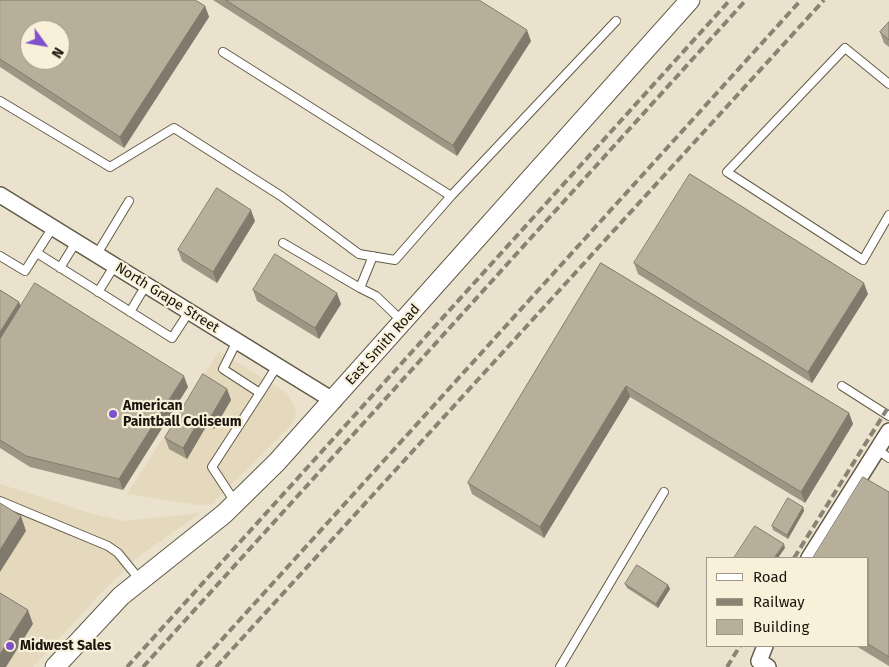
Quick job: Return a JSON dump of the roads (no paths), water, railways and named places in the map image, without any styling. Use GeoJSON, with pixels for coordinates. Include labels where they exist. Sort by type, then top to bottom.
{"type":"FeatureCollection","features":[{"type":"Feature","properties":{"kind":"street","name":"East Smith Road"},"geometry":{"type":"LineString","coordinates":[[55,667],[110,607],[235,502],[270,470],[334,401],[690,0]]}},
{"type":"Feature","properties":{"kind":"street","name":"North Grape Street"},"geometry":{"type":"LineString","coordinates":[[0,195],[334,401]]}},
{"type":"Feature","properties":{"kind":"street"},"geometry":{"type":"LineString","coordinates":[[810,557],[883,454],[889,431]]}},
{"type":"Feature","properties":{"kind":"street"},"geometry":{"type":"LineString","coordinates":[[763,664],[765,647]]}},
{"type":"Feature","properties":{"kind":"lane"},"geometry":{"type":"LineString","coordinates":[[0,101],[110,167],[174,128],[281,196],[359,254],[395,260],[451,196],[616,21]]}},
{"type":"Feature","properties":{"kind":"lane"},"geometry":{"type":"LineString","coordinates":[[889,84],[845,48],[728,172],[862,260],[889,215]]}},
{"type":"Feature","properties":{"kind":"lane"},"geometry":{"type":"LineString","coordinates":[[223,52],[451,196]]}},
{"type":"Feature","properties":{"kind":"lane"},"geometry":{"type":"LineString","coordinates":[[97,254],[129,201]]}},
{"type":"Feature","properties":{"kind":"lane"},"geometry":{"type":"LineString","coordinates":[[0,256],[25,271],[53,227]]}},
{"type":"Feature","properties":{"kind":"lane"},"geometry":{"type":"LineString","coordinates":[[60,268],[76,242]]}},
{"type":"Feature","properties":{"kind":"lane"},"geometry":{"type":"LineString","coordinates":[[283,243],[376,296],[404,322]]}},
{"type":"Feature","properties":{"kind":"lane"},"geometry":{"type":"LineString","coordinates":[[37,253],[172,338],[189,312]]}},
{"type":"Feature","properties":{"kind":"lane"},"geometry":{"type":"LineString","coordinates":[[360,288],[372,256]]}},
{"type":"Feature","properties":{"kind":"lane"},"geometry":{"type":"LineString","coordinates":[[98,292],[114,265]]}},
{"type":"Feature","properties":{"kind":"lane"},"geometry":{"type":"LineString","coordinates":[[130,312],[146,285]]}},
{"type":"Feature","properties":{"kind":"lane"},"geometry":{"type":"LineString","coordinates":[[236,341],[223,369],[260,393]]}},
{"type":"Feature","properties":{"kind":"lane"},"geometry":{"type":"LineString","coordinates":[[235,502],[212,467],[277,366]]}},
{"type":"Feature","properties":{"kind":"lane"},"geometry":{"type":"LineString","coordinates":[[842,386],[889,416]]}},
{"type":"Feature","properties":{"kind":"lane"},"geometry":{"type":"LineString","coordinates":[[560,667],[664,492]]}},
{"type":"Feature","properties":{"kind":"lane"},"geometry":{"type":"LineString","coordinates":[[0,501],[108,546],[118,553],[140,580]]}},
{"type":"Feature","properties":{"kind":"railway"},"geometry":{"type":"LineString","coordinates":[[127,667],[730,0]]}},
{"type":"Feature","properties":{"kind":"railway"},"geometry":{"type":"LineString","coordinates":[[143,667],[746,0]]}},
{"type":"Feature","properties":{"kind":"railway"},"geometry":{"type":"LineString","coordinates":[[197,667],[801,0]]}},
{"type":"Feature","properties":{"kind":"railway"},"geometry":{"type":"LineString","coordinates":[[216,667],[824,0]]}},
{"type":"Feature","properties":{"kind":"railway"},"geometry":{"type":"LineString","coordinates":[[795,557],[889,406]]}},
{"type":"Feature","properties":{"kind":"railway"},"geometry":{"type":"LineString","coordinates":[[727,667],[739,647]]}},
{"type":"Feature","properties":{"kind":"place","name":"American Paintball Coliseum"},"geometry":{"type":"Point","coordinates":[113,414]}},
{"type":"Feature","properties":{"kind":"place","name":"Midwest Sales"},"geometry":{"type":"Point","coordinates":[10,646]}}]}
